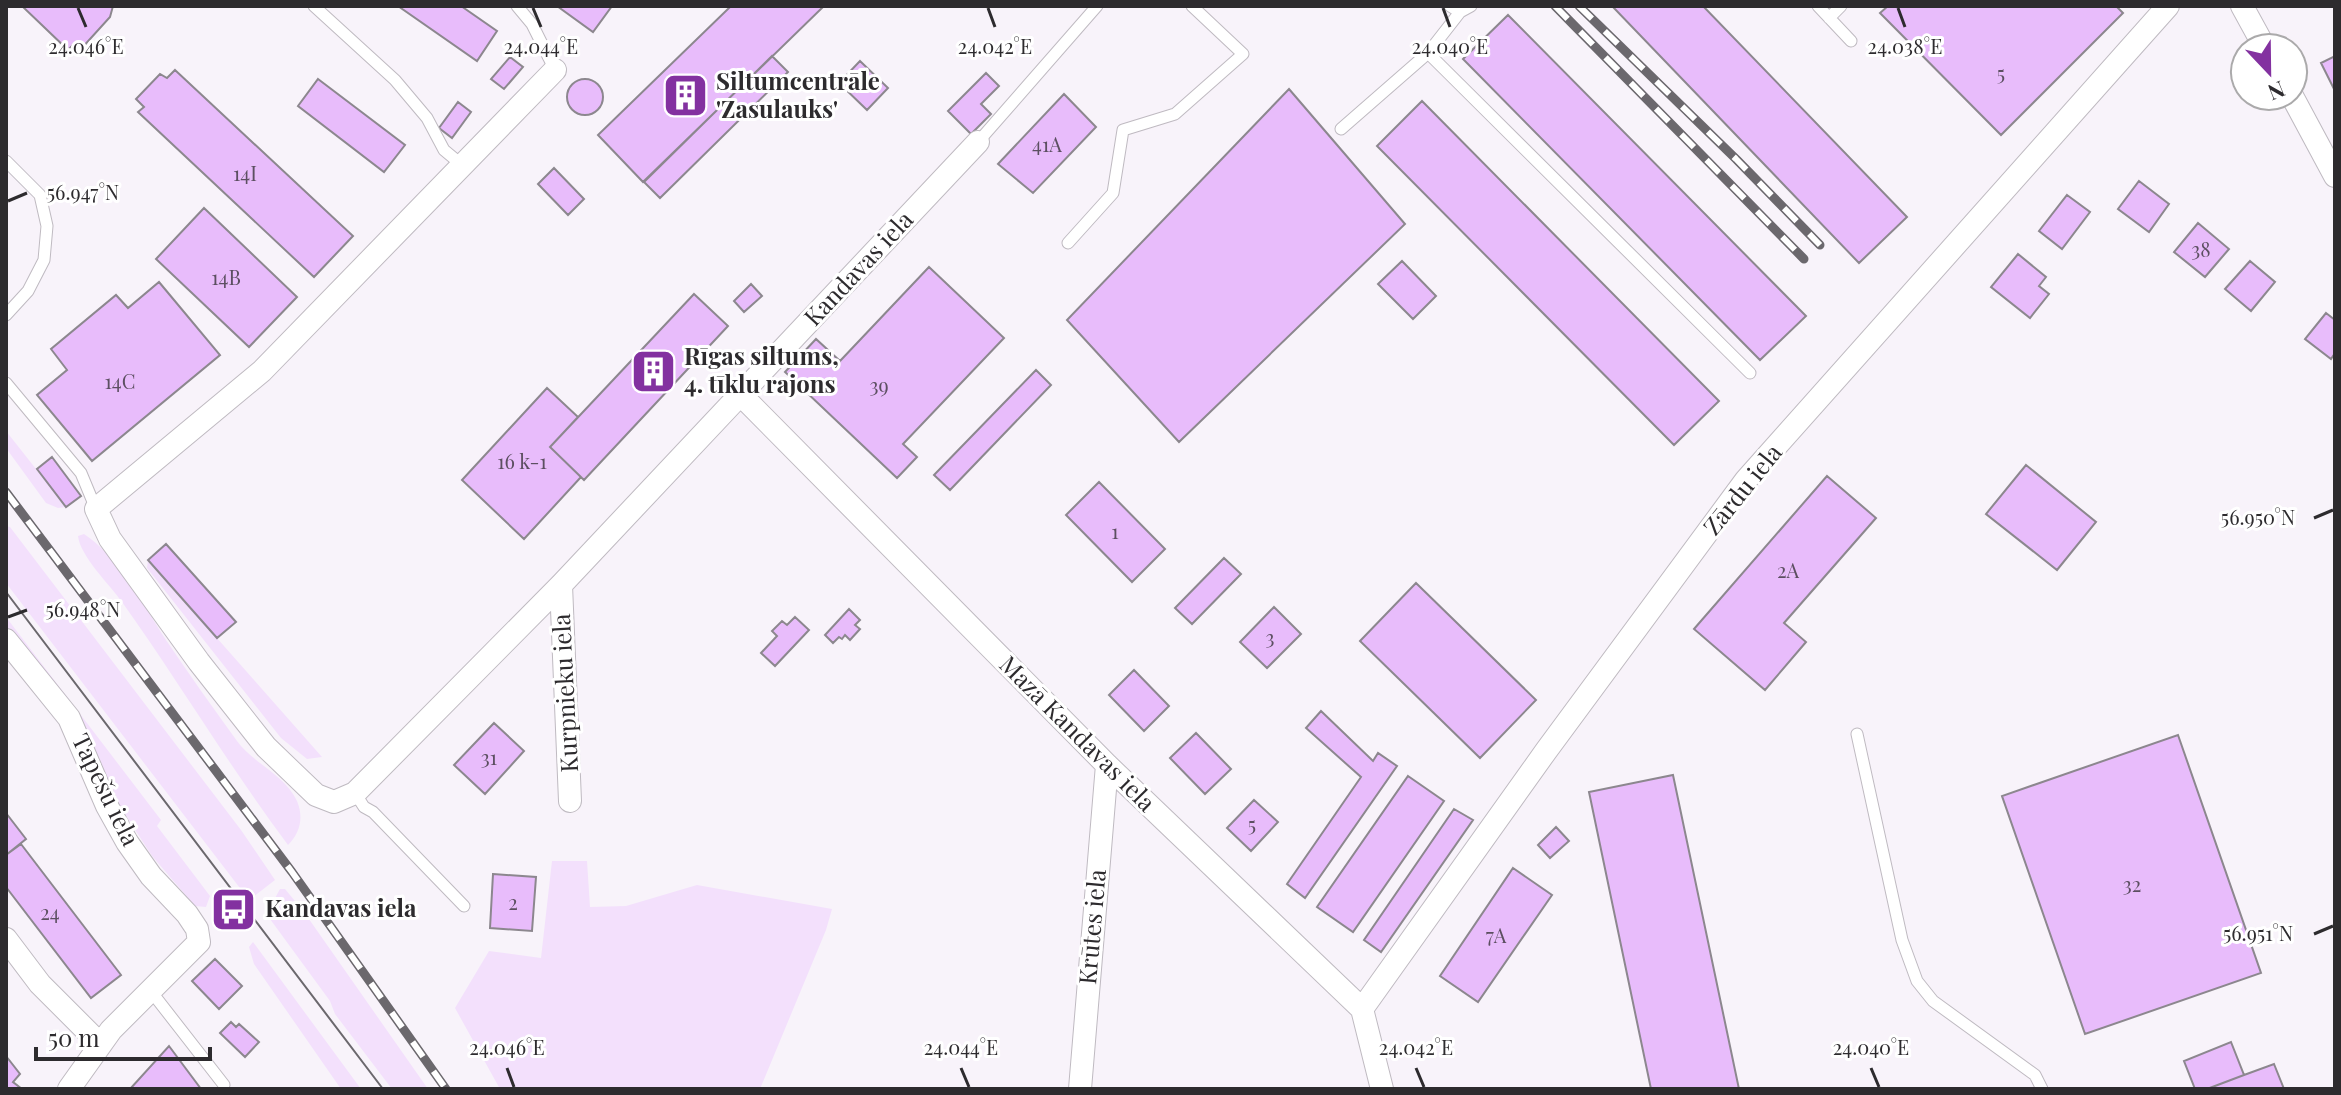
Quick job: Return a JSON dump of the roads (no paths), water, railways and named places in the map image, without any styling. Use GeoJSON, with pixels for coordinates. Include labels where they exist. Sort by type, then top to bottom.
{"type":"FeatureCollection","features":[{"type":"Feature","properties":{"kind":"street","name":"Zārdu iela"},"geometry":{"type":"LineString","coordinates":[[1362,1009],[1546,751],[1746,480],[2168,6]]}},
{"type":"Feature","properties":{"kind":"street"},"geometry":{"type":"LineString","coordinates":[[2242,6],[2256,32]]}},
{"type":"Feature","properties":{"kind":"street"},"geometry":{"type":"LineString","coordinates":[[344,797],[316,795],[266,747],[199,662],[110,539],[96,509],[262,371],[555,70]]}},
{"type":"Feature","properties":{"kind":"street"},"geometry":{"type":"LineString","coordinates":[[2301,112],[2335,176]]}},
{"type":"Feature","properties":{"kind":"street","name":"Kandavas iela"},"geometry":{"type":"LineString","coordinates":[[344,797],[561,585],[978,142]]}},
{"type":"Feature","properties":{"kind":"street","name":"Mazā Kandavas iela"},"geometry":{"type":"LineString","coordinates":[[740,394],[1107,765],[1362,1009]]}},
{"type":"Feature","properties":{"kind":"street","name":"Kurpnieku iela"},"geometry":{"type":"LineString","coordinates":[[561,585],[570,801]]}},
{"type":"Feature","properties":{"kind":"street","name":"Tapešu iela"},"geometry":{"type":"LineString","coordinates":[[6,640],[69,718],[107,806],[127,842],[151,876],[197,929],[199,942],[150,990]]}},
{"type":"Feature","properties":{"kind":"street","name":"Krūtes iela"},"geometry":{"type":"LineString","coordinates":[[1080,1089],[1107,765]]}},
{"type":"Feature","properties":{"kind":"street"},"geometry":{"type":"LineString","coordinates":[[6,939],[40,984],[100,1044]]}},
{"type":"Feature","properties":{"kind":"street"},"geometry":{"type":"LineString","coordinates":[[69,1089],[100,1044],[150,990]]}},
{"type":"Feature","properties":{"kind":"street"},"geometry":{"type":"LineString","coordinates":[[1362,1009],[1382,1089]]}},
{"type":"Feature","properties":{"kind":"lane"},"geometry":{"type":"LineString","coordinates":[[314,6],[395,80],[427,118],[444,150],[462,165]]}},
{"type":"Feature","properties":{"kind":"lane"},"geometry":{"type":"LineString","coordinates":[[517,6],[532,24],[555,70]]}},
{"type":"Feature","properties":{"kind":"lane"},"geometry":{"type":"LineString","coordinates":[[978,142],[1097,6]]}},
{"type":"Feature","properties":{"kind":"lane"},"geometry":{"type":"LineString","coordinates":[[1068,243],[1113,193],[1123,130],[1175,114],[1243,54],[1192,6]]}},
{"type":"Feature","properties":{"kind":"lane"},"geometry":{"type":"LineString","coordinates":[[1818,6],[1851,41]]}},
{"type":"Feature","properties":{"kind":"lane"},"geometry":{"type":"LineString","coordinates":[[1829,18],[1841,6]]}},
{"type":"Feature","properties":{"kind":"lane"},"geometry":{"type":"LineString","coordinates":[[1341,129],[1428,53],[1460,8]]}},
{"type":"Feature","properties":{"kind":"lane"},"geometry":{"type":"LineString","coordinates":[[1428,53],[1750,373]]}},
{"type":"Feature","properties":{"kind":"lane"},"geometry":{"type":"LineString","coordinates":[[6,161],[40,195],[47,226],[44,260],[28,291],[6,315]]}},
{"type":"Feature","properties":{"kind":"lane"},"geometry":{"type":"LineString","coordinates":[[6,383],[81,473],[96,509]]}},
{"type":"Feature","properties":{"kind":"lane"},"geometry":{"type":"LineString","coordinates":[[1857,734],[1902,940],[1917,981],[1923,991],[1943,1008],[2035,1075],[2042,1089]]}},
{"type":"Feature","properties":{"kind":"lane"},"geometry":{"type":"LineString","coordinates":[[344,797],[373,812],[464,906]]}},
{"type":"Feature","properties":{"kind":"lane"},"geometry":{"type":"LineString","coordinates":[[150,990],[224,1085]]}},
{"type":"Feature","properties":{"kind":"tram line"},"geometry":{"type":"LineString","coordinates":[[6,592],[383,1089]]}},
{"type":"Feature","properties":{"kind":"railway"},"geometry":{"type":"LineString","coordinates":[[1555,6],[1804,259]]}},
{"type":"Feature","properties":{"kind":"railway"},"geometry":{"type":"LineString","coordinates":[[1579,6],[1820,245]]}},
{"type":"Feature","properties":{"kind":"railway"},"geometry":{"type":"LineString","coordinates":[[6,492],[292,872],[446,1089]]}},
{"type":"Feature","properties":{"kind":"place","name":"Siltumcentrāle 'Zasulauks'"},"geometry":{"type":"Point","coordinates":[685,96]}},
{"type":"Feature","properties":{"kind":"place","name":"Rīgas siltums, 4. tīklu rajons"},"geometry":{"type":"Point","coordinates":[653,371]}},
{"type":"Feature","properties":{"kind":"place","name":"Kandavas iela"},"geometry":{"type":"Point","coordinates":[234,909]}}]}
